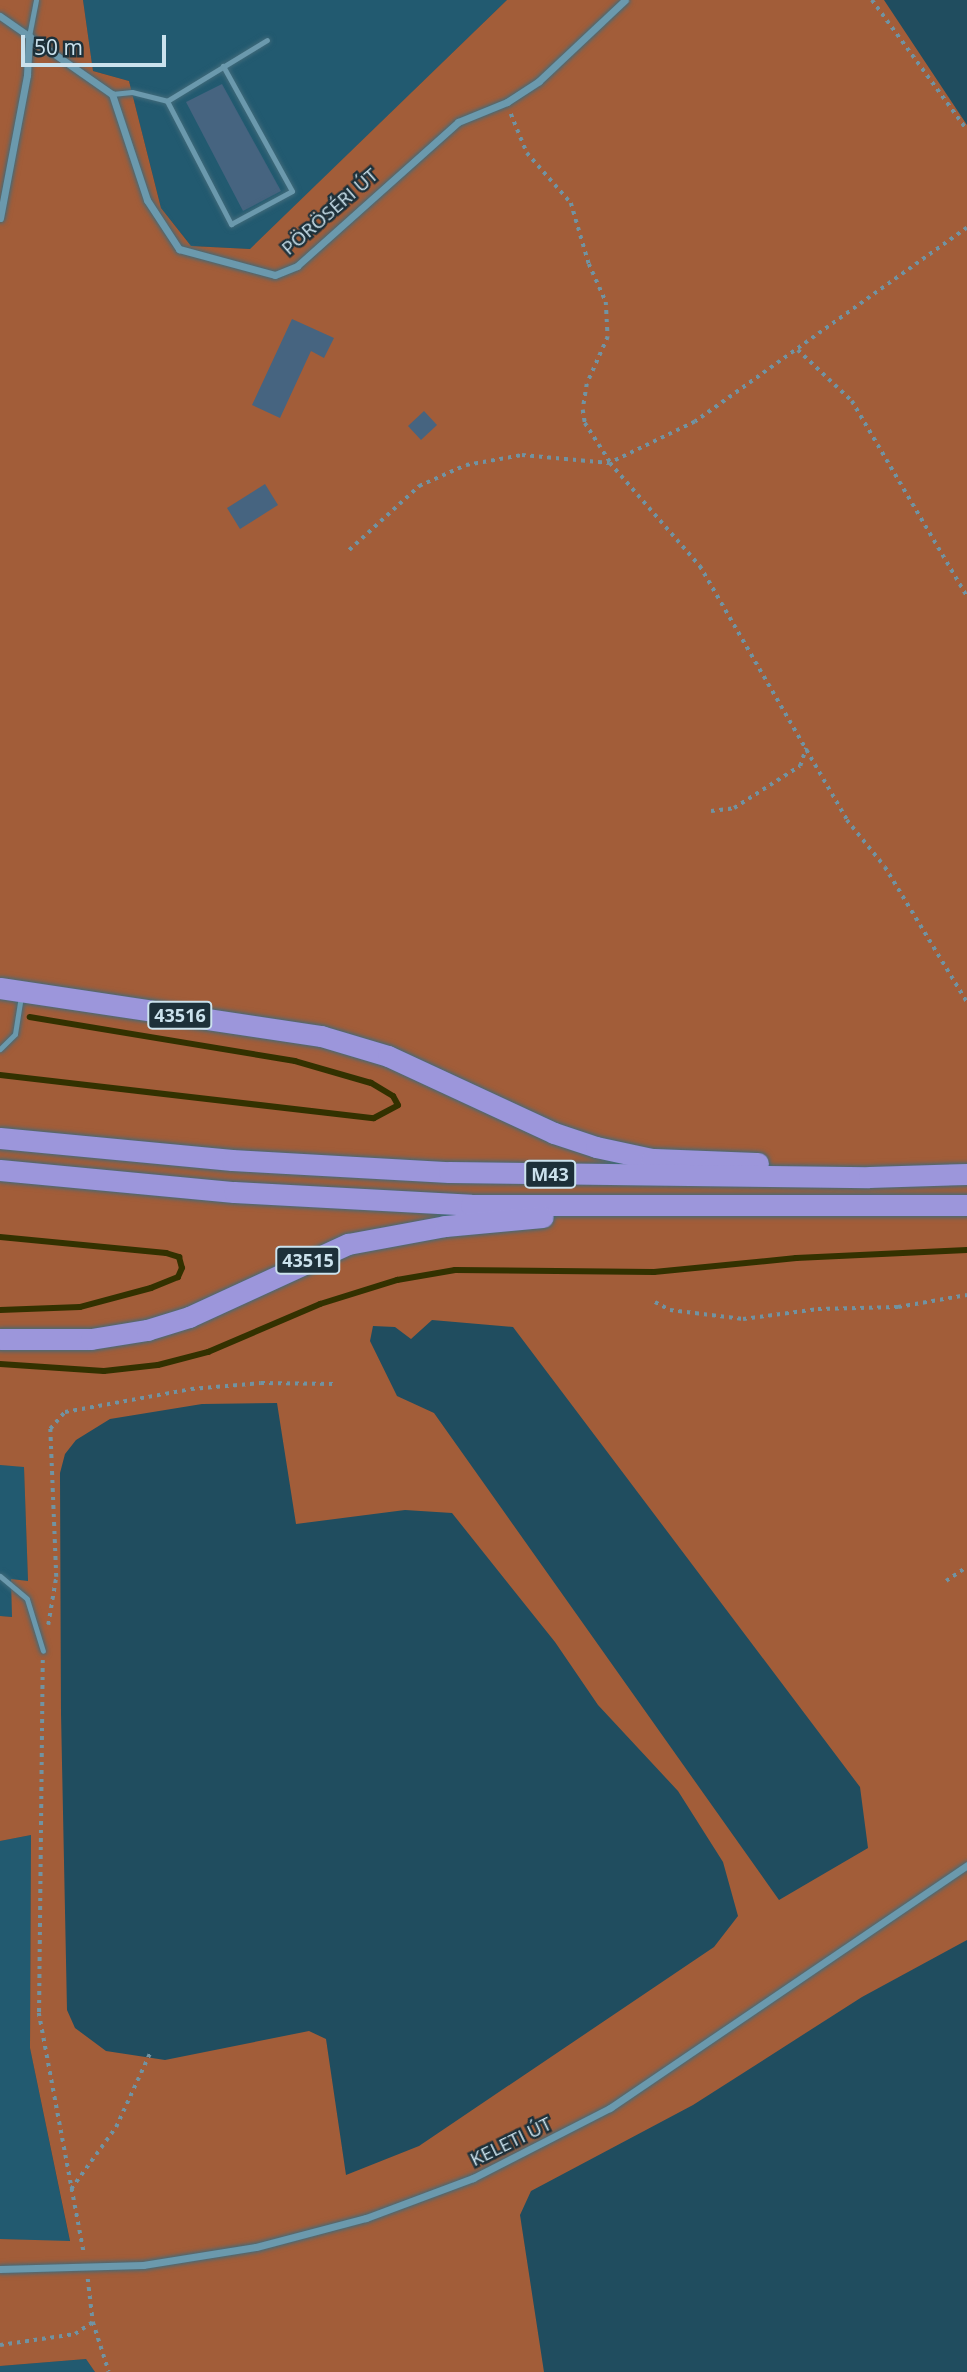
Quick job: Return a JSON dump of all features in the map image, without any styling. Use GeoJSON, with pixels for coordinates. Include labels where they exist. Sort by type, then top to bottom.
{"type":"FeatureCollection","features":[{"type":"Feature","properties":{"kind":"highway","name":"43516"},"geometry":{"type":"LineString","coordinates":[[0,988],[263,1026],[360,1046],[554,1133],[617,1152],[652,1159],[791,1164],[869,1177]]}},
{"type":"Feature","properties":{"kind":"highway","name":"M43"},"geometry":{"type":"LineString","coordinates":[[0,1138],[232,1160],[449,1172],[869,1177],[967,1174]]}},
{"type":"Feature","properties":{"kind":"highway","name":"M43"},"geometry":{"type":"LineString","coordinates":[[0,1170],[234,1192],[471,1205],[625,1208],[967,1205]]}},
{"type":"Feature","properties":{"kind":"highway","name":"43515"},"geometry":{"type":"LineString","coordinates":[[0,1339],[91,1339],[147,1330],[189,1317],[348,1244],[387,1234],[625,1208]]}},
{"type":"Feature","properties":{"kind":"street","name":"PÖRÖSÉRI ÚT"},"geometry":{"type":"LineString","coordinates":[[112,93],[135,170],[170,240],[191,254],[237,261],[275,275],[297,266],[458,122],[507,102],[539,81],[625,0]]}},
{"type":"Feature","properties":{"kind":"street"},"geometry":{"type":"LineString","coordinates":[[0,16],[112,93]]}},
{"type":"Feature","properties":{"kind":"street"},"geometry":{"type":"LineString","coordinates":[[0,218],[27,75],[29,36]]}},
{"type":"Feature","properties":{"kind":"street","name":"KELETI ÚT"},"geometry":{"type":"LineString","coordinates":[[0,2269],[87,2270],[200,2257],[312,2234],[420,2200],[508,2162],[653,2080],[967,1865]]}},
{"type":"Feature","properties":{"kind":"lane"},"geometry":{"type":"LineString","coordinates":[[29,36],[36,0]]}},
{"type":"Feature","properties":{"kind":"lane"},"geometry":{"type":"LineString","coordinates":[[112,93],[132,93],[167,101],[267,40]]}},
{"type":"Feature","properties":{"kind":"lane"},"geometry":{"type":"LineString","coordinates":[[167,101],[231,224],[292,191],[223,65]]}},
{"type":"Feature","properties":{"kind":"lane"},"geometry":{"type":"LineString","coordinates":[[0,1049],[15,1034],[22,992]]}},
{"type":"Feature","properties":{"kind":"lane"},"geometry":{"type":"LineString","coordinates":[[0,1576],[27,1599],[43,1651]]}},
{"type":"Feature","properties":{"kind":"path"},"geometry":{"type":"LineString","coordinates":[[872,0],[967,130]]}},
{"type":"Feature","properties":{"kind":"path"},"geometry":{"type":"LineString","coordinates":[[507,102],[527,152],[571,203],[589,264],[606,302],[608,337],[587,384],[583,410],[591,435],[610,463],[700,566],[847,820],[885,867],[967,1002]]}},
{"type":"Feature","properties":{"kind":"path"},"geometry":{"type":"LineString","coordinates":[[349,550],[419,486],[466,465],[523,455],[610,463],[695,422],[967,228]]}},
{"type":"Feature","properties":{"kind":"path"},"geometry":{"type":"LineString","coordinates":[[798,351],[852,401],[967,596]]}},
{"type":"Feature","properties":{"kind":"path"},"geometry":{"type":"LineString","coordinates":[[711,811],[734,808],[800,766],[807,747]]}},
{"type":"Feature","properties":{"kind":"path"},"geometry":{"type":"LineString","coordinates":[[655,1302],[670,1310],[743,1319],[818,1309],[898,1307],[967,1295]]}},
{"type":"Feature","properties":{"kind":"path"},"geometry":{"type":"LineString","coordinates":[[109,2372],[93,2322],[87,2270],[39,2013],[43,1651],[56,1577],[50,1429],[65,1412],[191,1389],[261,1383],[335,1384]]}},
{"type":"Feature","properties":{"kind":"path"},"geometry":{"type":"LineString","coordinates":[[946,1581],[967,1567]]}},
{"type":"Feature","properties":{"kind":"path"},"geometry":{"type":"LineString","coordinates":[[71,2189],[116,2127],[150,2053]]}},
{"type":"Feature","properties":{"kind":"path"},"geometry":{"type":"LineString","coordinates":[[0,2345],[75,2334],[93,2322]]}},
{"type":"Feature","properties":{"kind":"path"},"geometry":{"type":"LineString","coordinates":[[101,2372],[106,2365]]}},
{"type":"Feature","properties":{"kind":"shaded area"},"geometry":{"type":"Polygon","coordinates":[[[0,0],[83,0],[93,71],[129,81],[161,208],[191,246],[250,249],[507,0],[884,0],[967,125],[967,1940],[862,1997],[693,2105],[531,2191],[520,2215],[544,2372],[95,2372],[86,2359],[0,2366],[0,2239],[70,2241],[30,2048],[31,1835],[0,1841],[0,1616],[12,1617],[11,1579],[28,1581],[24,1467],[0,1465],[0,0]],[[432,1320],[411,1339],[395,1327],[373,1326],[370,1341],[397,1396],[434,1413],[779,1900],[868,1848],[860,1787],[513,1327],[432,1320]],[[277,1403],[202,1404],[110,1419],[76,1440],[65,1454],[60,1473],[61,1713],[67,2010],[75,2028],[106,2051],[165,2060],[309,2031],[326,2039],[346,2175],[419,2146],[714,1947],[738,1916],[723,1862],[678,1791],[598,1705],[555,1642],[452,1513],[405,1510],[296,1524],[277,1403]]]}},
{"type":"Feature","properties":{"kind":"shaded area"},"geometry":{"type":"Polygon","coordinates":[[[83,0],[507,0],[251,249],[191,246],[161,208],[129,81],[93,71],[83,0]]]}},
{"type":"Feature","properties":{"kind":"shaded area"},"geometry":{"type":"Polygon","coordinates":[[[0,1465],[24,1466],[28,1581],[12,1617],[0,1616],[0,1465]]]}},
{"type":"Feature","properties":{"kind":"shaded area"},"geometry":{"type":"Polygon","coordinates":[[[31,1835],[30,2048],[70,2242],[0,2239],[0,1841],[31,1835]]]}},
{"type":"Feature","properties":{"kind":"shaded area"},"geometry":{"type":"Polygon","coordinates":[[[86,2359],[95,2372],[0,2372],[0,2366],[86,2359]]]}},
{"type":"Feature","properties":{"kind":"building"},"geometry":{"type":"Polygon","coordinates":[[[222,84],[281,191],[243,211],[186,102],[222,84]]]}},
{"type":"Feature","properties":{"kind":"building"},"geometry":{"type":"Polygon","coordinates":[[[292,319],[334,338],[324,358],[311,351],[280,418],[252,405],[292,319]]]}},
{"type":"Feature","properties":{"kind":"building"},"geometry":{"type":"Polygon","coordinates":[[[424,411],[437,425],[421,440],[408,426],[424,411]]]}},
{"type":"Feature","properties":{"kind":"building"},"geometry":{"type":"Polygon","coordinates":[[[265,484],[278,505],[240,529],[227,508],[265,484]]]}},
{"type":"Feature","properties":{"kind":"waterway"},"geometry":{"type":"LineString","coordinates":[[0,1075],[374,1118],[398,1105],[393,1096],[371,1083],[295,1061],[30,1017]]}},
{"type":"Feature","properties":{"kind":"waterway"},"geometry":{"type":"LineString","coordinates":[[0,1237],[166,1253],[179,1257],[182,1268],[178,1277],[151,1288],[80,1307],[0,1310]]}},
{"type":"Feature","properties":{"kind":"waterway"},"geometry":{"type":"LineString","coordinates":[[0,1364],[104,1371],[158,1365],[208,1352],[320,1304],[397,1280],[455,1270],[654,1272],[796,1258],[967,1250]]}}]}
